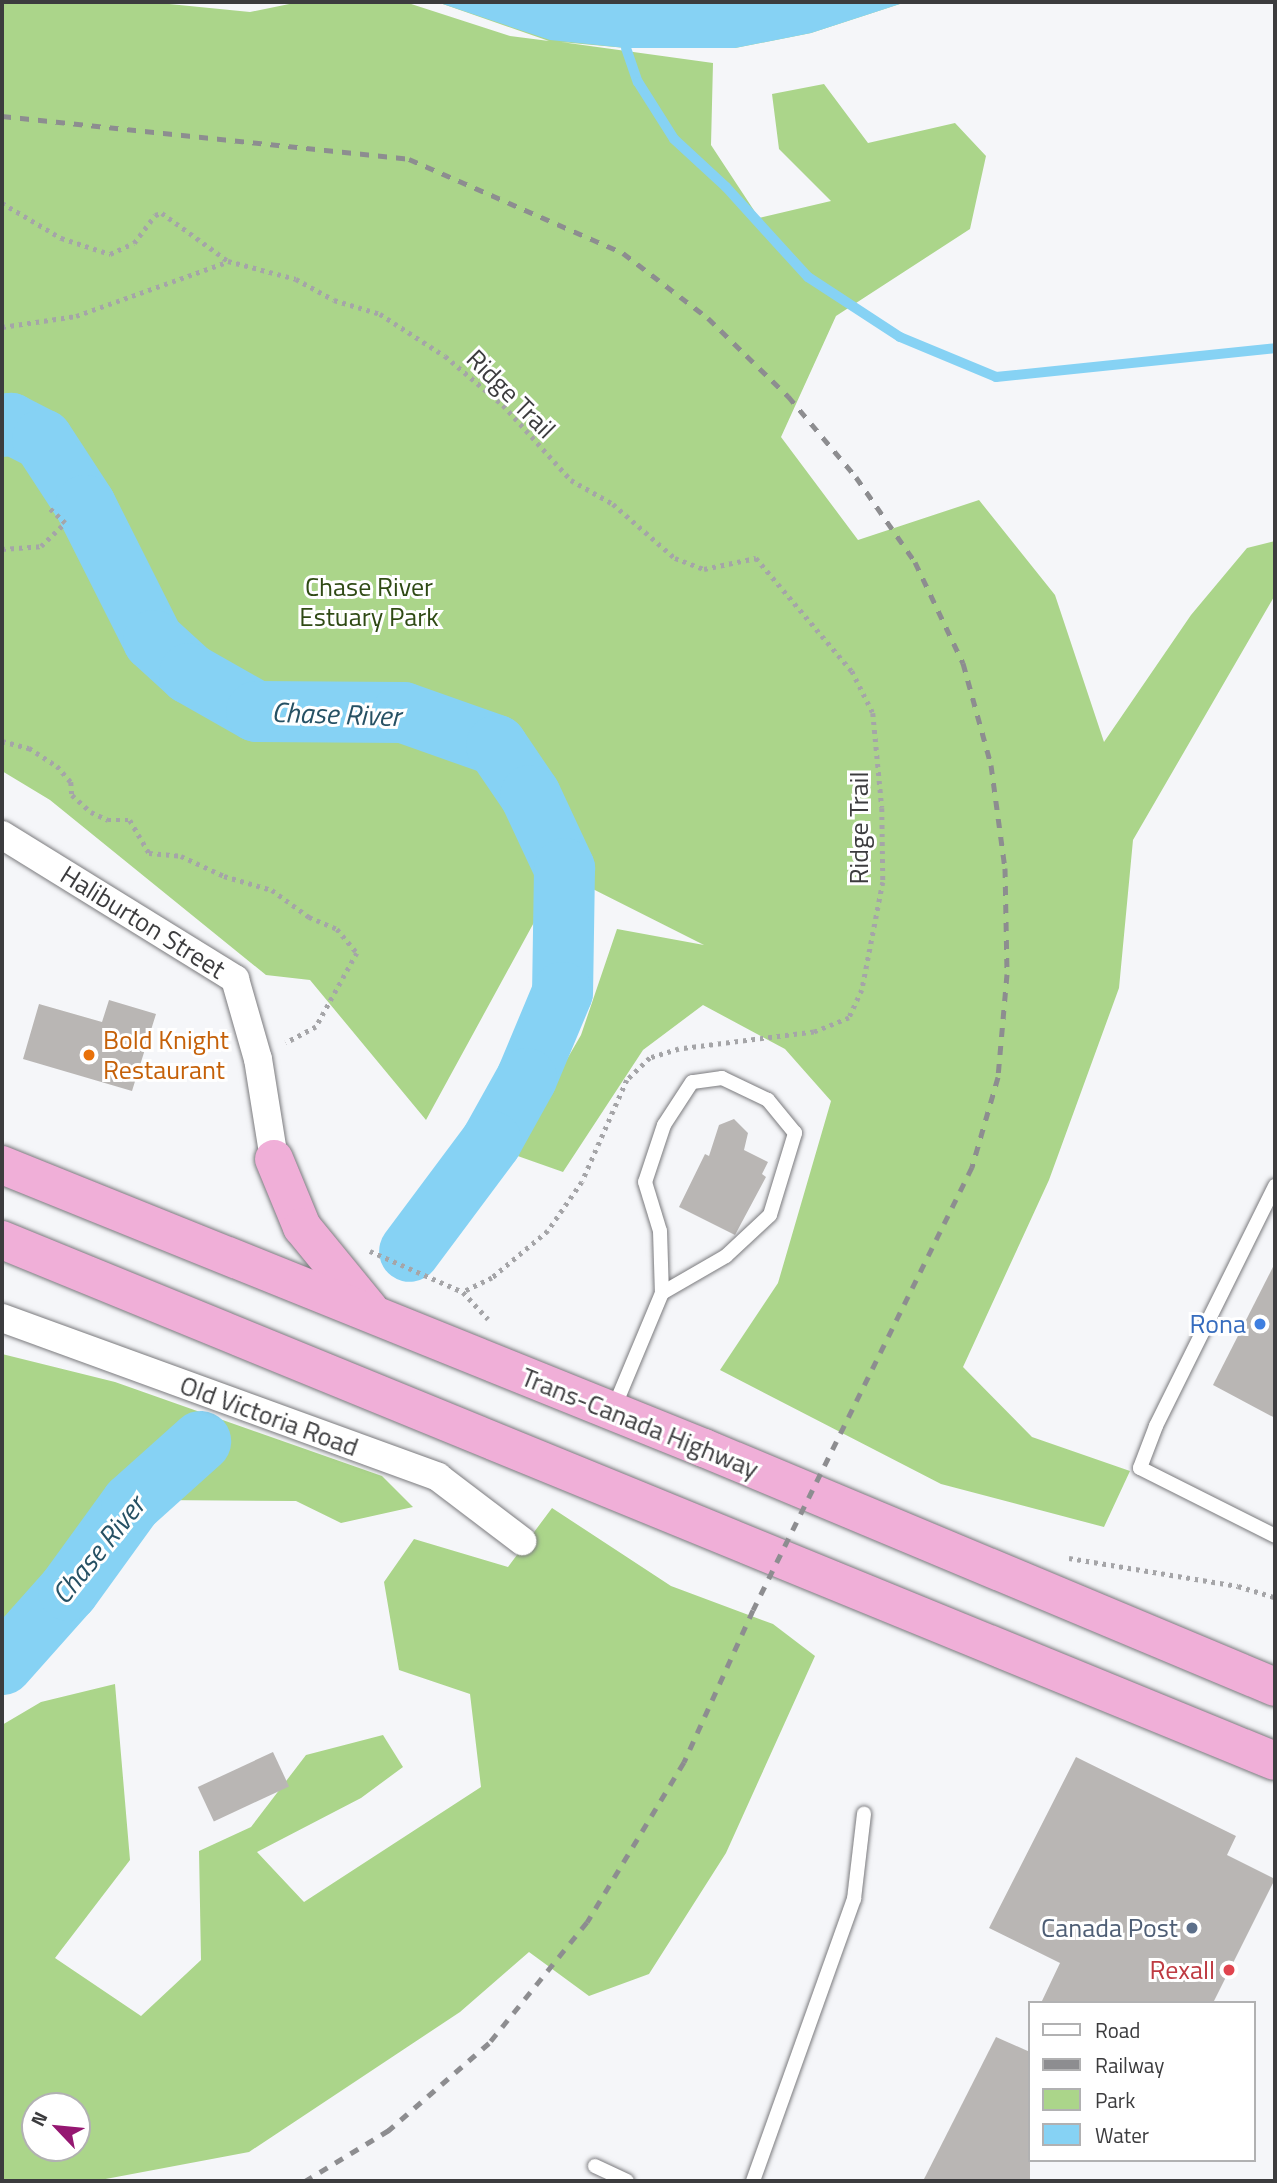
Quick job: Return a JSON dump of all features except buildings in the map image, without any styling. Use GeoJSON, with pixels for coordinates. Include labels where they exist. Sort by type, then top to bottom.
{"type":"FeatureCollection","features":[{"type":"Feature","properties":{"kind":"highway"},"geometry":{"type":"LineString","coordinates":[[274,1159],[302,1227],[375,1316]]}},
{"type":"Feature","properties":{"kind":"highway","name":"Trans-Canada Highway"},"geometry":{"type":"LineString","coordinates":[[2,1166],[612,1412],[1275,1687]]}},
{"type":"Feature","properties":{"kind":"highway"},"geometry":{"type":"LineString","coordinates":[[2,1240],[1275,1762]]}},
{"type":"Feature","properties":{"kind":"street","name":"Haliburton Street"},"geometry":{"type":"LineString","coordinates":[[2,835],[235,979],[258,1059],[274,1159]]}},
{"type":"Feature","properties":{"kind":"street","name":"Old Victoria Road"},"geometry":{"type":"LineString","coordinates":[[2,1318],[438,1478],[522,1541]]}},
{"type":"Feature","properties":{"kind":"lane"},"geometry":{"type":"LineString","coordinates":[[612,1412],[662,1293],[660,1231],[645,1182],[664,1125],[692,1082],[722,1079],[768,1100],[795,1133],[770,1215],[726,1256],[662,1293]]}},
{"type":"Feature","properties":{"kind":"lane"},"geometry":{"type":"LineString","coordinates":[[1275,1185],[1156,1426],[1140,1468],[1275,1536]]}},
{"type":"Feature","properties":{"kind":"lane"},"geometry":{"type":"LineString","coordinates":[[753,2181],[854,1899],[864,1814]]}},
{"type":"Feature","properties":{"kind":"lane"},"geometry":{"type":"LineString","coordinates":[[595,2166],[627,2181]]}},
{"type":"Feature","properties":{"kind":"path","name":"Ridge Trail"},"geometry":{"type":"LineString","coordinates":[[2,204],[61,237],[110,254],[134,243],[155,215],[162,213],[228,261],[296,279],[334,300],[380,314],[445,356],[503,405],[571,480],[613,504],[649,540],[694,568],[756,558],[852,671],[873,713],[882,808],[883,882],[872,919],[872,951],[862,990],[849,1018],[812,1032],[679,1049],[650,1058],[627,1080],[582,1182],[548,1231],[492,1278],[463,1292],[363,1248]]}},
{"type":"Feature","properties":{"kind":"path"},"geometry":{"type":"LineString","coordinates":[[2,327],[76,316],[228,261]]}},
{"type":"Feature","properties":{"kind":"path"},"geometry":{"type":"LineString","coordinates":[[2,549],[41,546],[65,523],[47,506]]}},
{"type":"Feature","properties":{"kind":"path"},"geometry":{"type":"LineString","coordinates":[[2,741],[45,757],[57,766],[69,779],[72,795],[91,812],[108,820],[130,820],[149,853],[181,856],[224,876],[272,890],[309,917],[337,929],[357,953],[316,1027],[258,1059]]}},
{"type":"Feature","properties":{"kind":"green space","name":"Chase River Estuary Park"},"geometry":{"type":"Polygon","coordinates":[[[2,2],[149,2],[250,12],[299,2],[405,2],[510,36],[549,41],[437,2],[906,2],[811,33],[735,48],[626,48],[561,42],[713,63],[711,145],[759,218],[831,201],[779,149],[772,94],[824,84],[868,143],[955,123],[986,156],[970,229],[836,316],[781,437],[858,540],[979,500],[1055,595],[1104,742],[1191,615],[1247,548],[1275,541],[1275,595],[1133,840],[1119,988],[1049,1180],[963,1367],[1032,1437],[1130,1471],[1104,1527],[941,1484],[720,1370],[778,1283],[831,1101],[785,1049],[703,1005],[643,1050],[563,1172],[512,1154],[581,1035],[617,929],[704,945],[561,873],[426,1120],[310,980],[266,975],[50,800],[2,771],[2,2]]]}},
{"type":"Feature","properties":{"kind":"green space"},"geometry":{"type":"Polygon","coordinates":[[[2,1354],[115,1382],[382,1476],[413,1507],[341,1523],[296,1501],[155,1500],[2,1660],[2,1354]]]}},
{"type":"Feature","properties":{"kind":"green space"},"geometry":{"type":"Polygon","coordinates":[[[552,1508],[671,1586],[773,1624],[815,1656],[726,1853],[649,1974],[589,1996],[529,1952],[460,2012],[249,2152],[95,2181],[2,2181],[2,1725],[41,1702],[115,1684],[130,1860],[55,1958],[141,2016],[201,1960],[199,1851],[251,1827],[306,1755],[383,1735],[403,1767],[361,1798],[257,1852],[304,1902],[481,1787],[470,1694],[399,1670],[384,1582],[414,1539],[508,1567],[552,1508]]]}},
{"type":"Feature","properties":{"kind":"water"},"geometry":{"type":"Polygon","coordinates":[[[437,2],[906,2],[811,33],[735,48],[626,48],[550,40],[437,2]]]}},
{"type":"Feature","properties":{"kind":"waterway"},"geometry":{"type":"LineString","coordinates":[[626,48],[638,82],[674,139],[726,187],[808,277],[900,337],[996,377],[1275,348]]}},
{"type":"Feature","properties":{"kind":"waterway","name":"Chase River"},"geometry":{"type":"LineString","coordinates":[[2,426],[10,423],[42,439],[85,505],[153,640],[189,673],[256,711],[403,712],[496,745],[530,795],[564,868],[562,992],[526,1078],[491,1141],[409,1251]]}},
{"type":"Feature","properties":{"kind":"waterway","name":"Chase River"},"geometry":{"type":"LineString","coordinates":[[2,1664],[68,1590],[131,1503],[200,1441]]}},
{"type":"Feature","properties":{"kind":"railway"},"geometry":{"type":"LineString","coordinates":[[2,116],[409,159],[623,253],[708,318],[788,396],[856,477],[915,562],[963,663],[991,765],[1005,868],[1007,974],[998,1077],[972,1167],[753,1610],[684,1762],[587,1922],[489,2043],[389,2130],[305,2181]]}},
{"type":"Feature","properties":{"kind":"place","name":"Bold Knight Restaurant"},"geometry":{"type":"Point","coordinates":[89,1055]}},
{"type":"Feature","properties":{"kind":"place","name":"Rona"},"geometry":{"type":"Point","coordinates":[1260,1324]}},
{"type":"Feature","properties":{"kind":"place","name":"Canada Post"},"geometry":{"type":"Point","coordinates":[1192,1928]}},
{"type":"Feature","properties":{"kind":"place","name":"Rexall"},"geometry":{"type":"Point","coordinates":[1229,1970]}}]}
